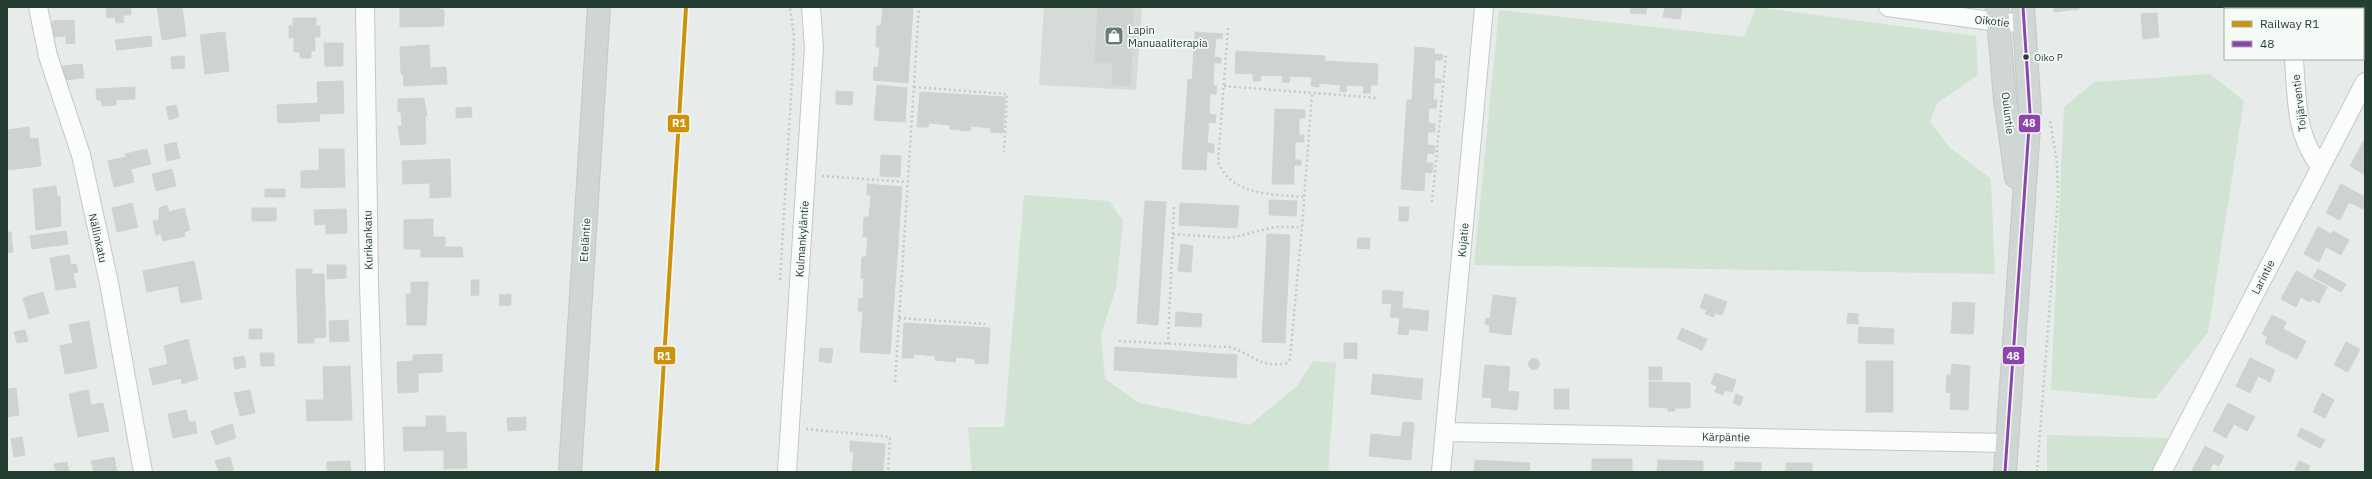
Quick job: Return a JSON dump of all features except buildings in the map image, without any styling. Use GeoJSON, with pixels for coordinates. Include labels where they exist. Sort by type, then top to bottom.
{"type":"FeatureCollection","features":[{"type":"Feature","properties":{"kind":"main road","name":"Eteläntie"},"geometry":{"type":"LineString","coordinates":[[570,472],[599,7]]}},
{"type":"Feature","properties":{"kind":"main road","name":"Ouluntie"},"geometry":{"type":"LineString","coordinates":[[1998,15],[2005,99],[2022,220]]}},
{"type":"Feature","properties":{"kind":"main road","name":"Ouluntie"},"geometry":{"type":"LineString","coordinates":[[2005,472],[2030,113],[2024,15]]}},
{"type":"Feature","properties":{"kind":"street","name":"Nällinkatu"},"geometry":{"type":"LineString","coordinates":[[38,7],[48,56],[80,155],[109,283],[143,472]]}},
{"type":"Feature","properties":{"kind":"street","name":"Kurikankatu"},"geometry":{"type":"LineString","coordinates":[[365,7],[369,286],[375,472]]}},
{"type":"Feature","properties":{"kind":"street","name":"Kulmankyläntie"},"geometry":{"type":"LineString","coordinates":[[787,472],[814,48],[811,7]]}},
{"type":"Feature","properties":{"kind":"street","name":"Kujatie"},"geometry":{"type":"LineString","coordinates":[[1442,472],[1484,7]]}},
{"type":"Feature","properties":{"kind":"street","name":"Oikotie"},"geometry":{"type":"LineString","coordinates":[[1888,7],[1998,15],[2024,15]]}},
{"type":"Feature","properties":{"kind":"street","name":"Toijärventie"},"geometry":{"type":"LineString","coordinates":[[2294,60],[2299,122],[2307,148],[2320,166]]}},
{"type":"Feature","properties":{"kind":"street","name":"Larintie"},"geometry":{"type":"LineString","coordinates":[[2162,472],[2365,82]]}},
{"type":"Feature","properties":{"kind":"street","name":"Kärpäntie"},"geometry":{"type":"LineString","coordinates":[[1446,432],[2007,443]]}},
{"type":"Feature","properties":{"kind":"path"},"geometry":{"type":"LineString","coordinates":[[780,287],[794,64],[794,36],[790,7]]}},
{"type":"Feature","properties":{"kind":"path"},"geometry":{"type":"LineString","coordinates":[[895,382],[919,7]]}},
{"type":"Feature","properties":{"kind":"path"},"geometry":{"type":"LineString","coordinates":[[1228,28],[1218,162],[1222,172],[1236,184],[1254,192],[1303,197]]}},
{"type":"Feature","properties":{"kind":"path"},"geometry":{"type":"LineString","coordinates":[[1432,202],[1446,56]]}},
{"type":"Feature","properties":{"kind":"path"},"geometry":{"type":"LineString","coordinates":[[1224,86],[1378,98]]}},
{"type":"Feature","properties":{"kind":"path"},"geometry":{"type":"LineString","coordinates":[[914,87],[1008,94],[1004,152]]}},
{"type":"Feature","properties":{"kind":"path"},"geometry":{"type":"LineString","coordinates":[[1119,341],[1229,347],[1236,349],[1258,362],[1278,364],[1286,362],[1290,359],[1312,93]]}},
{"type":"Feature","properties":{"kind":"path"},"geometry":{"type":"LineString","coordinates":[[2037,472],[2058,196],[2057,163],[2050,120]]}},
{"type":"Feature","properties":{"kind":"path"},"geometry":{"type":"LineString","coordinates":[[806,175],[907,182]]}},
{"type":"Feature","properties":{"kind":"path"},"geometry":{"type":"LineString","coordinates":[[1168,344],[1174,207]]}},
{"type":"Feature","properties":{"kind":"path"},"geometry":{"type":"LineString","coordinates":[[1173,234],[1231,238],[1275,227],[1302,228]]}},
{"type":"Feature","properties":{"kind":"path"},"geometry":{"type":"LineString","coordinates":[[899,318],[985,324]]}},
{"type":"Feature","properties":{"kind":"path"},"geometry":{"type":"LineString","coordinates":[[790,428],[890,437],[888,472]]}},
{"type":"Feature","properties":{"kind":"shaded area"},"geometry":{"type":"Polygon","coordinates":[[[1044,7],[1142,7],[1136,90],[1039,85],[1044,7]]]}},
{"type":"Feature","properties":{"kind":"green space"},"geometry":{"type":"Polygon","coordinates":[[[1756,7],[1976,36],[1978,75],[1937,103],[1930,122],[1950,148],[1991,179],[1995,274],[1474,265],[1499,10],[1744,37],[1756,7]]]}},
{"type":"Feature","properties":{"kind":"green space"},"geometry":{"type":"Polygon","coordinates":[[[2210,74],[2244,101],[2208,332],[2155,399],[2051,390],[2064,107],[2094,82],[2210,74]]]}},
{"type":"Feature","properties":{"kind":"green space"},"geometry":{"type":"Polygon","coordinates":[[[1024,195],[1109,201],[1123,221],[1116,288],[1101,334],[1105,379],[1139,403],[1250,425],[1297,386],[1313,361],[1336,363],[1328,472],[972,472],[968,427],[1004,427],[1024,195]]]}},
{"type":"Feature","properties":{"kind":"green space"},"geometry":{"type":"Polygon","coordinates":[[[2047,435],[2169,438],[2152,472],[2047,472],[2047,435]]]}},
{"type":"Feature","properties":{"kind":"rail line","name":"R1"},"geometry":{"type":"LineString","coordinates":[[657,472],[686,7]]}},
{"type":"Feature","properties":{"kind":"transit line","name":"48"},"geometry":{"type":"LineString","coordinates":[[2005,472],[2030,113],[2023,7]]}},
{"type":"Feature","properties":{"kind":"place","name":"Lapin Manuaaliterapia"},"geometry":{"type":"Point","coordinates":[1114,36]}},
{"type":"Feature","properties":{"kind":"place","name":"Oiko P"},"geometry":{"type":"Point","coordinates":[2026,57]}}]}
